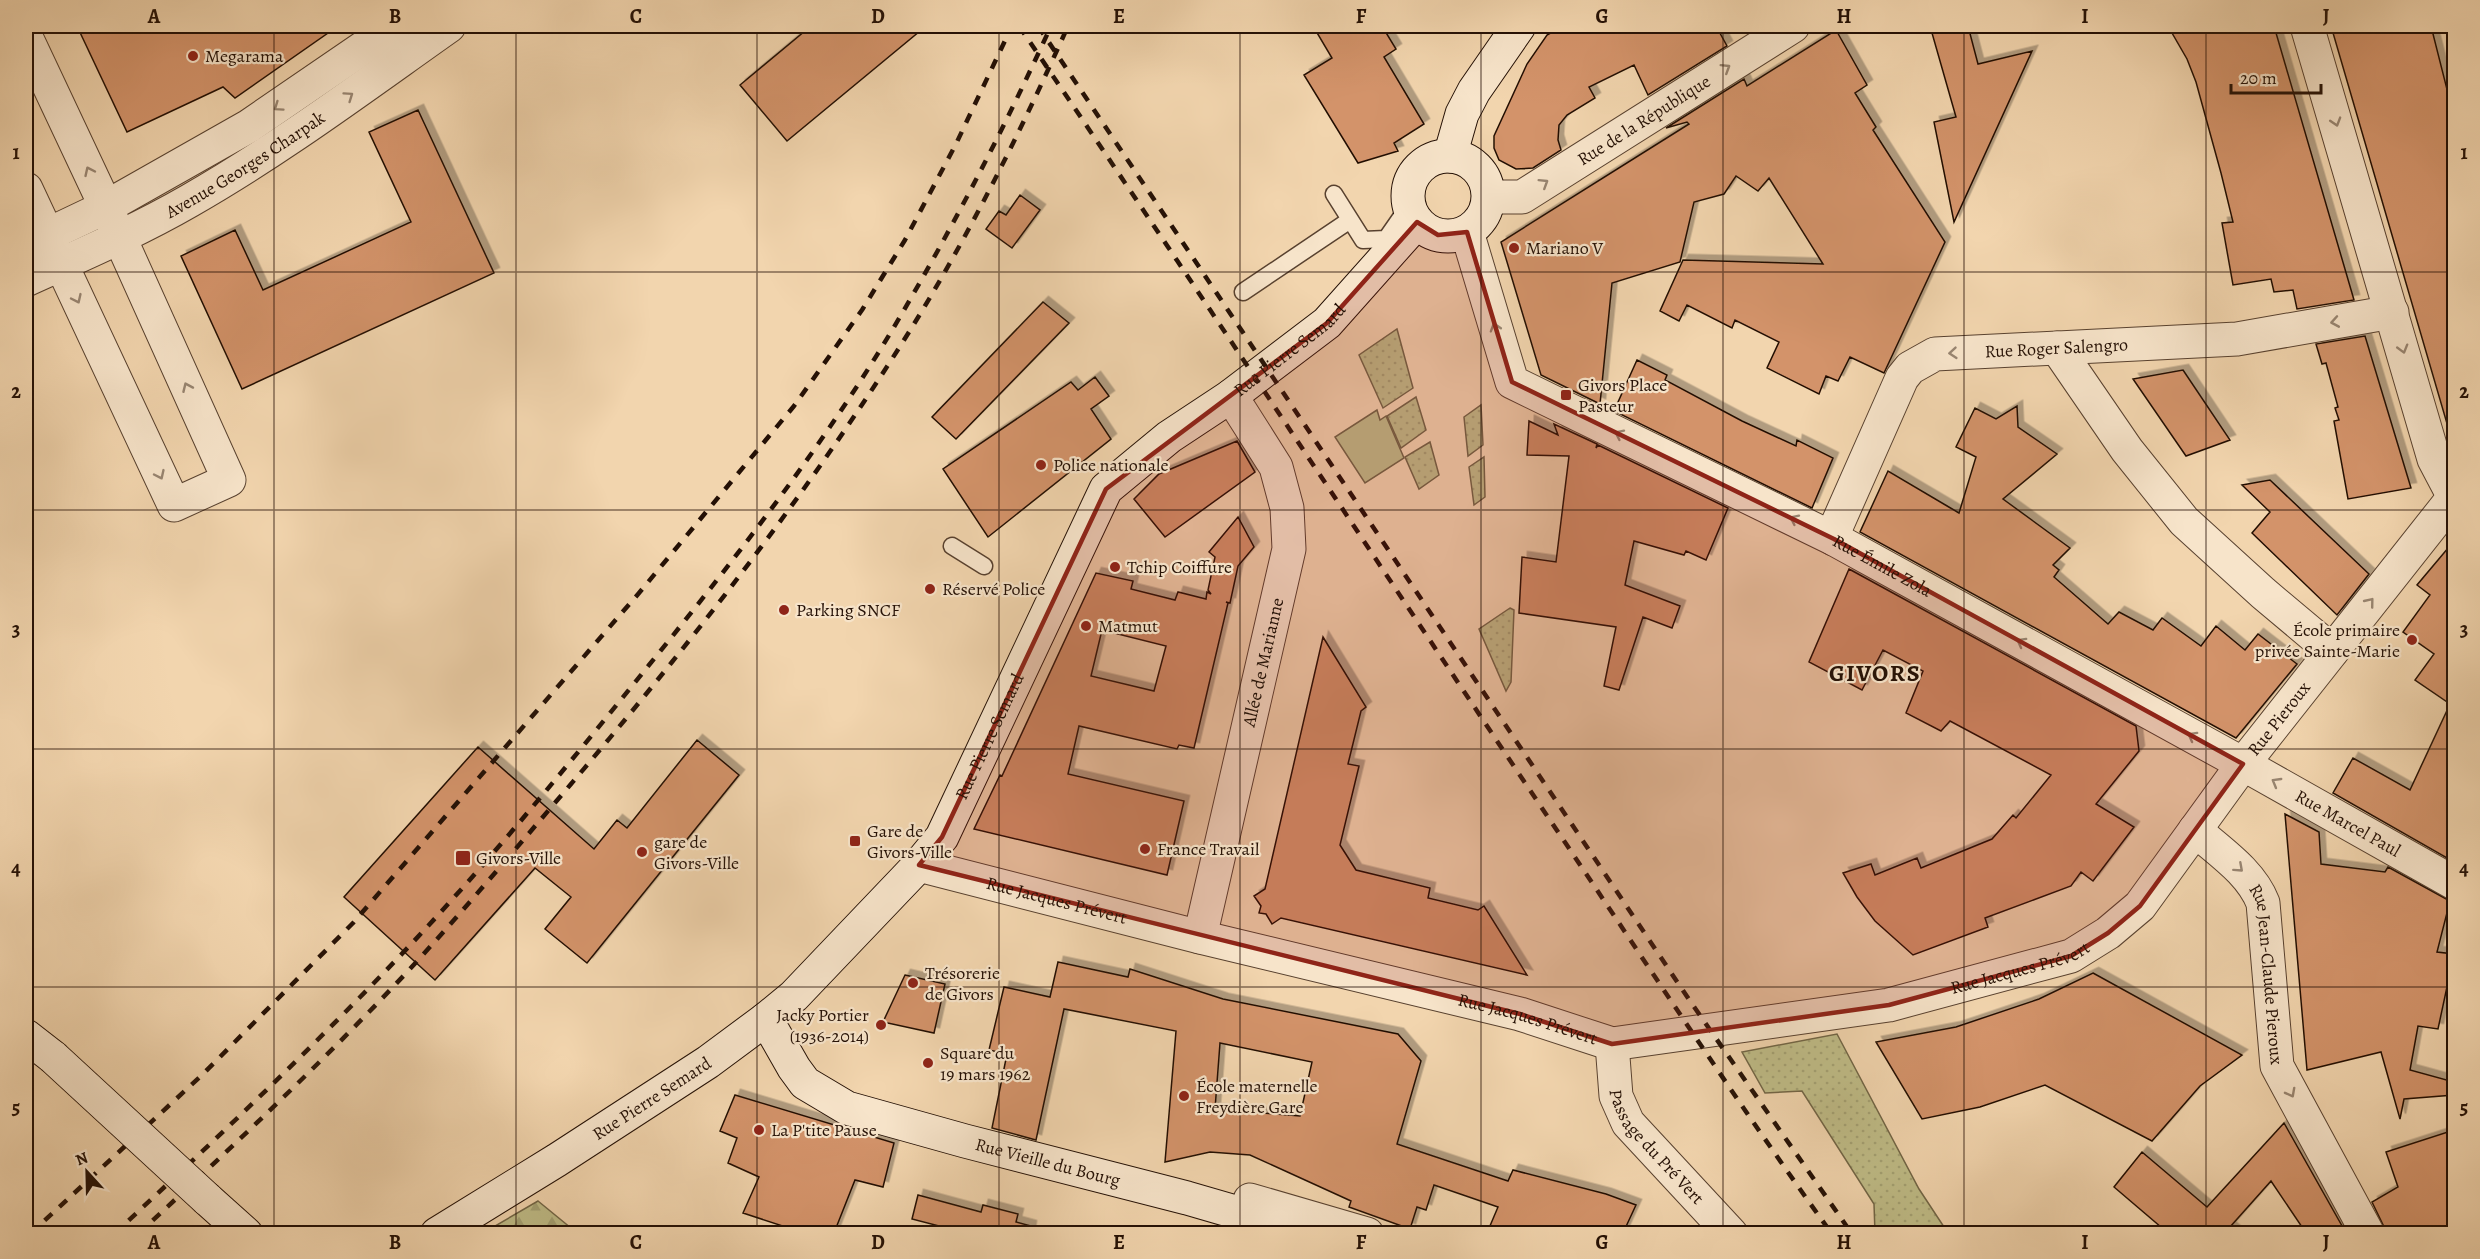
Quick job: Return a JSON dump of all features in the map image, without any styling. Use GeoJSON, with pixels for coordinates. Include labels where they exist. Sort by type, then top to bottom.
{"type":"FeatureCollection","features":[{"type":"Feature","properties":{"kind":"street","name":"Avenue Georges Charpak"},"geometry":{"type":"LineString","coordinates":[[44,248],[120,237],[189,201],[229,157],[249,126],[395,26]]}},
{"type":"Feature","properties":{"kind":"street","name":"Avenue Georges Charpak"},"geometry":{"type":"LineString","coordinates":[[26,280],[44,248],[106,207],[229,157],[289,138],[449,26]]}},
{"type":"Feature","properties":{"kind":"street"},"geometry":{"type":"LineString","coordinates":[[1450,156],[1462,114],[1470,99],[1520,26]]}},
{"type":"Feature","properties":{"kind":"street","name":"Rue de la République"},"geometry":{"type":"LineString","coordinates":[[1489,197],[1522,196],[1793,26]]}},
{"type":"Feature","properties":{"kind":"street"},"geometry":{"type":"LineString","coordinates":[[2307,26],[2434,459],[2454,496]]}},
{"type":"Feature","properties":{"kind":"street"},"geometry":{"type":"LineString","coordinates":[[26,37],[120,237],[229,480],[174,505],[44,248],[26,189]]}},
{"type":"Feature","properties":{"kind":"street"},"geometry":{"type":"LineString","coordinates":[[1450,156],[1461,158],[1477,167],[1485,178],[1489,197],[1486,211],[1478,224],[1467,232],[1453,236],[1438,235],[1413,214],[1408,192],[1412,178],[1420,167],[1432,159],[1450,156]]}},
{"type":"Feature","properties":{"kind":"street","name":"Rue Pierre Semard"},"geometry":{"type":"LineString","coordinates":[[437,1233],[557,1160],[708,1062],[766,1020],[794,996],[919,865],[942,837],[1106,489],[1169,438],[1231,396],[1328,323],[1413,214]]}},
{"type":"Feature","properties":{"kind":"street","name":"Rue Émile Zola"},"geometry":{"type":"LineString","coordinates":[[1467,232],[1512,382],[1834,539],[2243,764]]}},
{"type":"Feature","properties":{"kind":"street","name":"Rue Roger Salengro"},"geometry":{"type":"LineString","coordinates":[[1834,539],[1837,525],[1902,378],[1910,368],[1935,354],[2237,339],[2392,312]]}},
{"type":"Feature","properties":{"kind":"street"},"geometry":{"type":"LineString","coordinates":[[2057,348],[2127,450],[2184,521],[2263,593],[2332,651]]}},
{"type":"Feature","properties":{"kind":"street","name":"Allée de Marianne"},"geometry":{"type":"LineString","coordinates":[[1200,937],[1289,549],[1287,508],[1276,466],[1231,396]]}},
{"type":"Feature","properties":{"kind":"street","name":"Rue Pieroux"},"geometry":{"type":"LineString","coordinates":[[2195,830],[2243,764],[2454,496]]}},
{"type":"Feature","properties":{"kind":"street","name":"Rue Marcel Paul"},"geometry":{"type":"LineString","coordinates":[[2243,764],[2454,883]]}},
{"type":"Feature","properties":{"kind":"street","name":"Rue Jacques Prévert"},"geometry":{"type":"LineString","coordinates":[[919,865],[1200,937],[1520,1014],[1612,1044],[1889,1005],[2071,956],[2108,933],[2139,906],[2195,830]]}},
{"type":"Feature","properties":{"kind":"street","name":"Rue Jean-Claude Pieroux"},"geometry":{"type":"LineString","coordinates":[[2195,830],[2249,878],[2259,891],[2263,903],[2277,1066],[2368,1233]]}},
{"type":"Feature","properties":{"kind":"street","name":"Rue Vieille du Bourg"},"geometry":{"type":"LineString","coordinates":[[766,1020],[805,1083],[847,1108],[1187,1198],[1219,1191],[1367,1233]]}},
{"type":"Feature","properties":{"kind":"street"},"geometry":{"type":"LineString","coordinates":[[26,1036],[53,1057],[246,1233]]}},
{"type":"Feature","properties":{"kind":"street","name":"Passage du Pré Vert"},"geometry":{"type":"LineString","coordinates":[[1612,1044],[1616,1096],[1628,1123],[1731,1233]]}},
{"type":"Feature","properties":{"kind":"street"},"geometry":{"type":"LineString","coordinates":[[1187,1198],[1311,1233]]}},
{"type":"Feature","properties":{"kind":"lane"},"geometry":{"type":"LineString","coordinates":[[1334,194],[1364,240],[1386,239],[1413,214]]}},
{"type":"Feature","properties":{"kind":"lane"},"geometry":{"type":"LineString","coordinates":[[1243,292],[1350,220]]}},
{"type":"Feature","properties":{"kind":"lane"},"geometry":{"type":"LineString","coordinates":[[952,546],[984,566]]}},
{"type":"Feature","properties":{"kind":"highlighted area"},"geometry":{"type":"Polygon","coordinates":[[[1417,222],[1438,235],[1467,232],[1512,382],[1834,539],[2243,764],[2140,906],[2108,933],[2071,956],[1889,1005],[1612,1044],[1520,1014],[919,865],[942,837],[1106,489],[1327,323],[1417,222]]]}},
{"type":"Feature","properties":{"kind":"green space"},"geometry":{"type":"Polygon","coordinates":[[[1397,329],[1413,388],[1383,408],[1359,355],[1397,329]]]}},
{"type":"Feature","properties":{"kind":"green space"},"geometry":{"type":"Polygon","coordinates":[[[1416,397],[1426,430],[1401,448],[1387,416],[1416,397]]]}},
{"type":"Feature","properties":{"kind":"green space"},"geometry":{"type":"Polygon","coordinates":[[[1481,405],[1483,445],[1468,456],[1464,417],[1481,405]]]}},
{"type":"Feature","properties":{"kind":"green space"},"geometry":{"type":"Polygon","coordinates":[[[1377,410],[1380,420],[1386,416],[1404,458],[1365,483],[1335,437],[1377,410]]]}},
{"type":"Feature","properties":{"kind":"green space"},"geometry":{"type":"Polygon","coordinates":[[[1430,442],[1439,475],[1419,489],[1405,457],[1430,442]]]}},
{"type":"Feature","properties":{"kind":"green space"},"geometry":{"type":"Polygon","coordinates":[[[1484,457],[1485,497],[1474,505],[1469,467],[1484,457]]]}},
{"type":"Feature","properties":{"kind":"green space"},"geometry":{"type":"Polygon","coordinates":[[[1510,608],[1514,610],[1511,682],[1506,691],[1479,629],[1510,608]]]}},
{"type":"Feature","properties":{"kind":"green space"},"geometry":{"type":"Polygon","coordinates":[[[1837,1034],[1919,1189],[1948,1233],[1875,1233],[1874,1204],[1802,1091],[1765,1093],[1742,1052],[1837,1034]]]}},
{"type":"Feature","properties":{"kind":"green space"},"geometry":{"type":"Polygon","coordinates":[[[538,1201],[577,1233],[483,1233],[538,1201]]]}},
{"type":"Feature","properties":{"kind":"building","name":"Megarama"},"geometry":{"type":"Polygon","coordinates":[[[77,26],[338,26],[235,98],[223,87],[127,132],[77,26]]]}},
{"type":"Feature","properties":{"kind":"building"},"geometry":{"type":"Polygon","coordinates":[[[811,26],[926,26],[787,141],[740,85],[811,26]]]}},
{"type":"Feature","properties":{"kind":"building"},"geometry":{"type":"Polygon","coordinates":[[[1313,26],[1382,26],[1396,49],[1384,57],[1424,124],[1394,143],[1398,151],[1358,163],[1304,75],[1332,58],[1313,26]]]}},
{"type":"Feature","properties":{"kind":"building"},"geometry":{"type":"Polygon","coordinates":[[[1563,26],[1716,26],[1727,46],[1648,95],[1634,65],[1589,87],[1595,98],[1567,115],[1559,125],[1558,140],[1561,150],[1533,168],[1516,169],[1499,160],[1494,148],[1494,136],[1527,64],[1547,35],[1563,26]]]}},
{"type":"Feature","properties":{"kind":"building"},"geometry":{"type":"Polygon","coordinates":[[[1930,26],[1968,26],[1978,64],[2032,51],[1954,222],[1934,122],[1956,117],[1930,26]]]}},
{"type":"Feature","properties":{"kind":"building"},"geometry":{"type":"Polygon","coordinates":[[[2168,26],[2274,26],[2354,300],[2297,309],[2293,290],[2274,292],[2271,279],[2233,285],[2222,223],[2233,222],[2221,173],[2196,82],[2187,59],[2168,26]]]}},
{"type":"Feature","properties":{"kind":"building"},"geometry":{"type":"Polygon","coordinates":[[[2331,26],[2431,26],[2454,117],[2454,426],[2448,427],[2331,26]]]}},
{"type":"Feature","properties":{"kind":"building"},"geometry":{"type":"Polygon","coordinates":[[[1836,30],[1867,85],[1855,93],[1876,127],[1873,130],[1945,242],[1884,373],[1850,357],[1838,381],[1826,376],[1819,394],[1767,368],[1779,342],[1735,320],[1732,328],[1687,305],[1679,321],[1660,311],[1683,260],[1823,264],[1769,178],[1758,191],[1736,176],[1724,194],[1694,202],[1680,262],[1612,283],[1600,404],[1541,375],[1501,242],[1689,124],[1687,122],[1666,128],[1744,79],[1747,86],[1836,30]]]}},
{"type":"Feature","properties":{"kind":"building"},"geometry":{"type":"Polygon","coordinates":[[[418,110],[494,273],[242,389],[181,256],[235,230],[263,290],[411,222],[369,132],[418,110]]]}},
{"type":"Feature","properties":{"kind":"building"},"geometry":{"type":"Polygon","coordinates":[[[1020,195],[1040,210],[1012,248],[986,229],[999,211],[1006,215],[1020,195]]]}},
{"type":"Feature","properties":{"kind":"building"},"geometry":{"type":"Polygon","coordinates":[[[1043,302],[1069,323],[956,439],[932,417],[1043,302]]]}},
{"type":"Feature","properties":{"kind":"building"},"geometry":{"type":"Polygon","coordinates":[[[2365,336],[2411,488],[2348,499],[2334,421],[2339,420],[2335,408],[2338,407],[2326,363],[2322,364],[2316,344],[2365,336]]]}},
{"type":"Feature","properties":{"kind":"building"},"geometry":{"type":"Polygon","coordinates":[[[1637,360],[1667,375],[1665,380],[1742,421],[1796,446],[1797,440],[1833,458],[1812,508],[1614,411],[1637,360]]]}},
{"type":"Feature","properties":{"kind":"building"},"geometry":{"type":"Polygon","coordinates":[[[2183,370],[2230,440],[2186,456],[2133,379],[2183,370]]]}},
{"type":"Feature","properties":{"kind":"building"},"geometry":{"type":"Polygon","coordinates":[[[1095,377],[1109,396],[1091,409],[1111,439],[988,537],[943,469],[1071,382],[1078,390],[1095,377]]]}},
{"type":"Feature","properties":{"kind":"building"},"geometry":{"type":"Polygon","coordinates":[[[2017,406],[2018,427],[2057,454],[2003,499],[2070,548],[2053,565],[2059,570],[2054,577],[2108,624],[2119,612],[2153,630],[2162,618],[2201,646],[2216,626],[2245,650],[2258,634],[2297,664],[2236,738],[1860,532],[1888,471],[1959,513],[1976,457],[1956,447],[1975,408],[1996,419],[2017,406]]]}},
{"type":"Feature","properties":{"kind":"building"},"geometry":{"type":"Polygon","coordinates":[[[1529,421],[1558,435],[1554,424],[1597,444],[1596,448],[1598,445],[1728,508],[1706,560],[1686,551],[1684,555],[1634,541],[1625,585],[1680,606],[1672,628],[1643,617],[1619,690],[1604,686],[1616,627],[1519,613],[1522,557],[1556,562],[1569,456],[1527,455],[1529,421]]]}},
{"type":"Feature","properties":{"kind":"building"},"geometry":{"type":"Polygon","coordinates":[[[1237,441],[1255,472],[1165,537],[1134,499],[1159,474],[1237,441]]]}},
{"type":"Feature","properties":{"kind":"building"},"geometry":{"type":"Polygon","coordinates":[[[2270,480],[2369,574],[2337,615],[2252,533],[2270,512],[2242,485],[2270,480]]]}},
{"type":"Feature","properties":{"kind":"building"},"geometry":{"type":"Polygon","coordinates":[[[1238,517],[1254,547],[1238,566],[1230,603],[1226,602],[1228,603],[1194,748],[1179,745],[1177,749],[1079,726],[1068,774],[1184,801],[1167,875],[974,829],[1000,775],[1002,776],[1096,573],[1133,581],[1131,589],[1175,600],[1178,592],[1206,599],[1207,592],[1211,594],[1208,590],[1215,557],[1209,552],[1238,517]],[[1102,630],[1091,676],[1154,691],[1166,646],[1102,630]]]}},
{"type":"Feature","properties":{"kind":"building"},"geometry":{"type":"Polygon","coordinates":[[[2454,541],[2454,862],[2333,793],[2353,758],[2410,790],[2450,704],[2415,680],[2434,654],[2403,632],[2430,595],[2417,585],[2454,541]]]}},
{"type":"Feature","properties":{"kind":"building"},"geometry":{"type":"Polygon","coordinates":[[[1849,569],[2136,726],[2139,751],[2096,804],[2134,827],[2093,881],[2081,872],[2071,886],[1985,918],[1988,927],[1913,955],[1875,921],[1843,873],[1871,864],[1875,875],[1917,858],[1921,868],[1992,839],[2013,815],[2016,818],[2051,775],[1950,721],[1941,731],[1906,713],[1923,671],[1883,650],[1862,690],[1809,662],[1849,569]]]}},
{"type":"Feature","properties":{"kind":"building"},"geometry":{"type":"Polygon","coordinates":[[[1323,637],[1366,707],[1361,711],[1348,764],[1359,766],[1340,845],[1356,870],[1430,888],[1428,898],[1478,910],[1484,906],[1527,975],[1281,918],[1272,924],[1266,914],[1259,913],[1261,906],[1254,896],[1265,889],[1323,637]]]}},
{"type":"Feature","properties":{"kind":"building"},"geometry":{"type":"Polygon","coordinates":[[[697,740],[739,775],[587,963],[545,929],[571,897],[535,868],[435,980],[344,897],[478,747],[594,849],[617,820],[627,828],[697,740]]]}},
{"type":"Feature","properties":{"kind":"building"},"geometry":{"type":"Polygon","coordinates":[[[2285,814],[2319,832],[2321,864],[2385,872],[2388,867],[2450,901],[2437,952],[2454,954],[2438,1029],[2418,1026],[2410,1070],[2454,1082],[2454,1095],[2404,1099],[2400,1119],[2381,1052],[2307,1070],[2285,814]]]}},
{"type":"Feature","properties":{"kind":"building"},"geometry":{"type":"Polygon","coordinates":[[[1058,962],[1128,977],[1130,969],[1223,999],[1398,1034],[1421,1061],[1397,1144],[1508,1181],[1513,1170],[1606,1194],[1636,1205],[1623,1233],[1487,1233],[1498,1207],[1434,1185],[1426,1210],[1417,1207],[1410,1229],[1349,1207],[1351,1201],[1250,1155],[1210,1152],[1165,1162],[1176,1031],[1064,1009],[1036,1140],[992,1128],[1007,1054],[989,1050],[1004,987],[1050,997],[1058,962]],[[1220,1043],[1215,1109],[1300,1116],[1312,1062],[1220,1043]]]}},
{"type":"Feature","properties":{"kind":"building"},"geometry":{"type":"Polygon","coordinates":[[[2093,973],[2242,1055],[2200,1086],[2152,1141],[2045,1085],[1980,1107],[1922,1119],[1876,1042],[1956,1027],[2039,999],[2093,973]]]}},
{"type":"Feature","properties":{"kind":"building"},"geometry":{"type":"Polygon","coordinates":[[[905,975],[945,984],[934,1033],[883,1022],[905,975]]]}},
{"type":"Feature","properties":{"kind":"building"},"geometry":{"type":"Polygon","coordinates":[[[735,1095],[894,1143],[883,1187],[855,1180],[834,1233],[804,1233],[743,1213],[759,1177],[728,1163],[737,1138],[720,1131],[735,1095]]]}},
{"type":"Feature","properties":{"kind":"building"},"geometry":{"type":"Polygon","coordinates":[[[2284,1123],[2346,1233],[2306,1233],[2271,1181],[2230,1227],[2237,1233],[2168,1233],[2114,1187],[2142,1152],[2207,1207],[2284,1123]]]}},
{"type":"Feature","properties":{"kind":"building"},"geometry":{"type":"Polygon","coordinates":[[[2454,1130],[2454,1233],[2387,1233],[2372,1202],[2398,1187],[2386,1152],[2454,1130]]]}},
{"type":"Feature","properties":{"kind":"building"},"geometry":{"type":"Polygon","coordinates":[[[918,1195],[981,1212],[983,1205],[1018,1214],[1016,1222],[1031,1226],[1030,1233],[966,1233],[912,1219],[918,1195]]]}},
{"type":"Feature","properties":{"kind":"railway"},"geometry":{"type":"LineString","coordinates":[[30,1234],[202,1075],[353,923],[639,593],[794,406],[862,310],[905,240],[956,144],[1012,26]]}},
{"type":"Feature","properties":{"kind":"railway"},"geometry":{"type":"LineString","coordinates":[[1019,26],[1692,1032],[1832,1234]]}},
{"type":"Feature","properties":{"kind":"railway"},"geometry":{"type":"LineString","coordinates":[[1038,26],[1690,1001],[1852,1234]]}},
{"type":"Feature","properties":{"kind":"railway"},"geometry":{"type":"LineString","coordinates":[[114,1234],[293,1064],[430,924],[557,777],[714,584],[808,458],[894,327],[977,178],[1051,26]]}},
{"type":"Feature","properties":{"kind":"railway"},"geometry":{"type":"LineString","coordinates":[[138,1234],[310,1071],[409,970],[616,731],[703,623],[827,456],[904,340],[992,186],[1068,26]]}},
{"type":"Feature","properties":{"kind":"place","name":"Megarama"},"geometry":{"type":"Point","coordinates":[193,56]}},
{"type":"Feature","properties":{"kind":"place","name":"Mariano V"},"geometry":{"type":"Point","coordinates":[1514,248]}},
{"type":"Feature","properties":{"kind":"place","name":"Givors Place Pasteur"},"geometry":{"type":"Point","coordinates":[1566,395]}},
{"type":"Feature","properties":{"kind":"place","name":"Police nationale"},"geometry":{"type":"Point","coordinates":[1041,465]}},
{"type":"Feature","properties":{"kind":"place","name":"Tchip Coiffure"},"geometry":{"type":"Point","coordinates":[1115,567]}},
{"type":"Feature","properties":{"kind":"place","name":"Réservé Police"},"geometry":{"type":"Point","coordinates":[930,589]}},
{"type":"Feature","properties":{"kind":"place","name":"Parking SNCF"},"geometry":{"type":"Point","coordinates":[784,610]}},
{"type":"Feature","properties":{"kind":"place","name":"Matmut"},"geometry":{"type":"Point","coordinates":[1086,626]}},
{"type":"Feature","properties":{"kind":"place","name":"École primaire privée Sainte-Marie"},"geometry":{"type":"Point","coordinates":[2412,640]}},
{"type":"Feature","properties":{"kind":"place","name":"Gare de Givors-Ville"},"geometry":{"type":"Point","coordinates":[855,841]}},
{"type":"Feature","properties":{"kind":"place","name":"France Travail"},"geometry":{"type":"Point","coordinates":[1145,849]}},
{"type":"Feature","properties":{"kind":"place","name":"gare de Givors-Ville"},"geometry":{"type":"Point","coordinates":[642,852]}},
{"type":"Feature","properties":{"kind":"place","name":"Givors-Ville"},"geometry":{"type":"Point","coordinates":[463,858]}},
{"type":"Feature","properties":{"kind":"place","name":"Trésorerie de Givors"},"geometry":{"type":"Point","coordinates":[913,983]}},
{"type":"Feature","properties":{"kind":"place","name":"Jacky Portier (1936-2014)"},"geometry":{"type":"Point","coordinates":[881,1025]}},
{"type":"Feature","properties":{"kind":"place","name":"Square du 19 mars 1962"},"geometry":{"type":"Point","coordinates":[928,1063]}},
{"type":"Feature","properties":{"kind":"place","name":"École maternelle Freydière Gare"},"geometry":{"type":"Point","coordinates":[1184,1096]}},
{"type":"Feature","properties":{"kind":"place","name":"La P'tite Pause"},"geometry":{"type":"Point","coordinates":[759,1130]}},
{"type":"Feature","properties":{"kind":"district","name":"GIVORS"},"geometry":{"type":"Point","coordinates":[1875,673]}}]}
